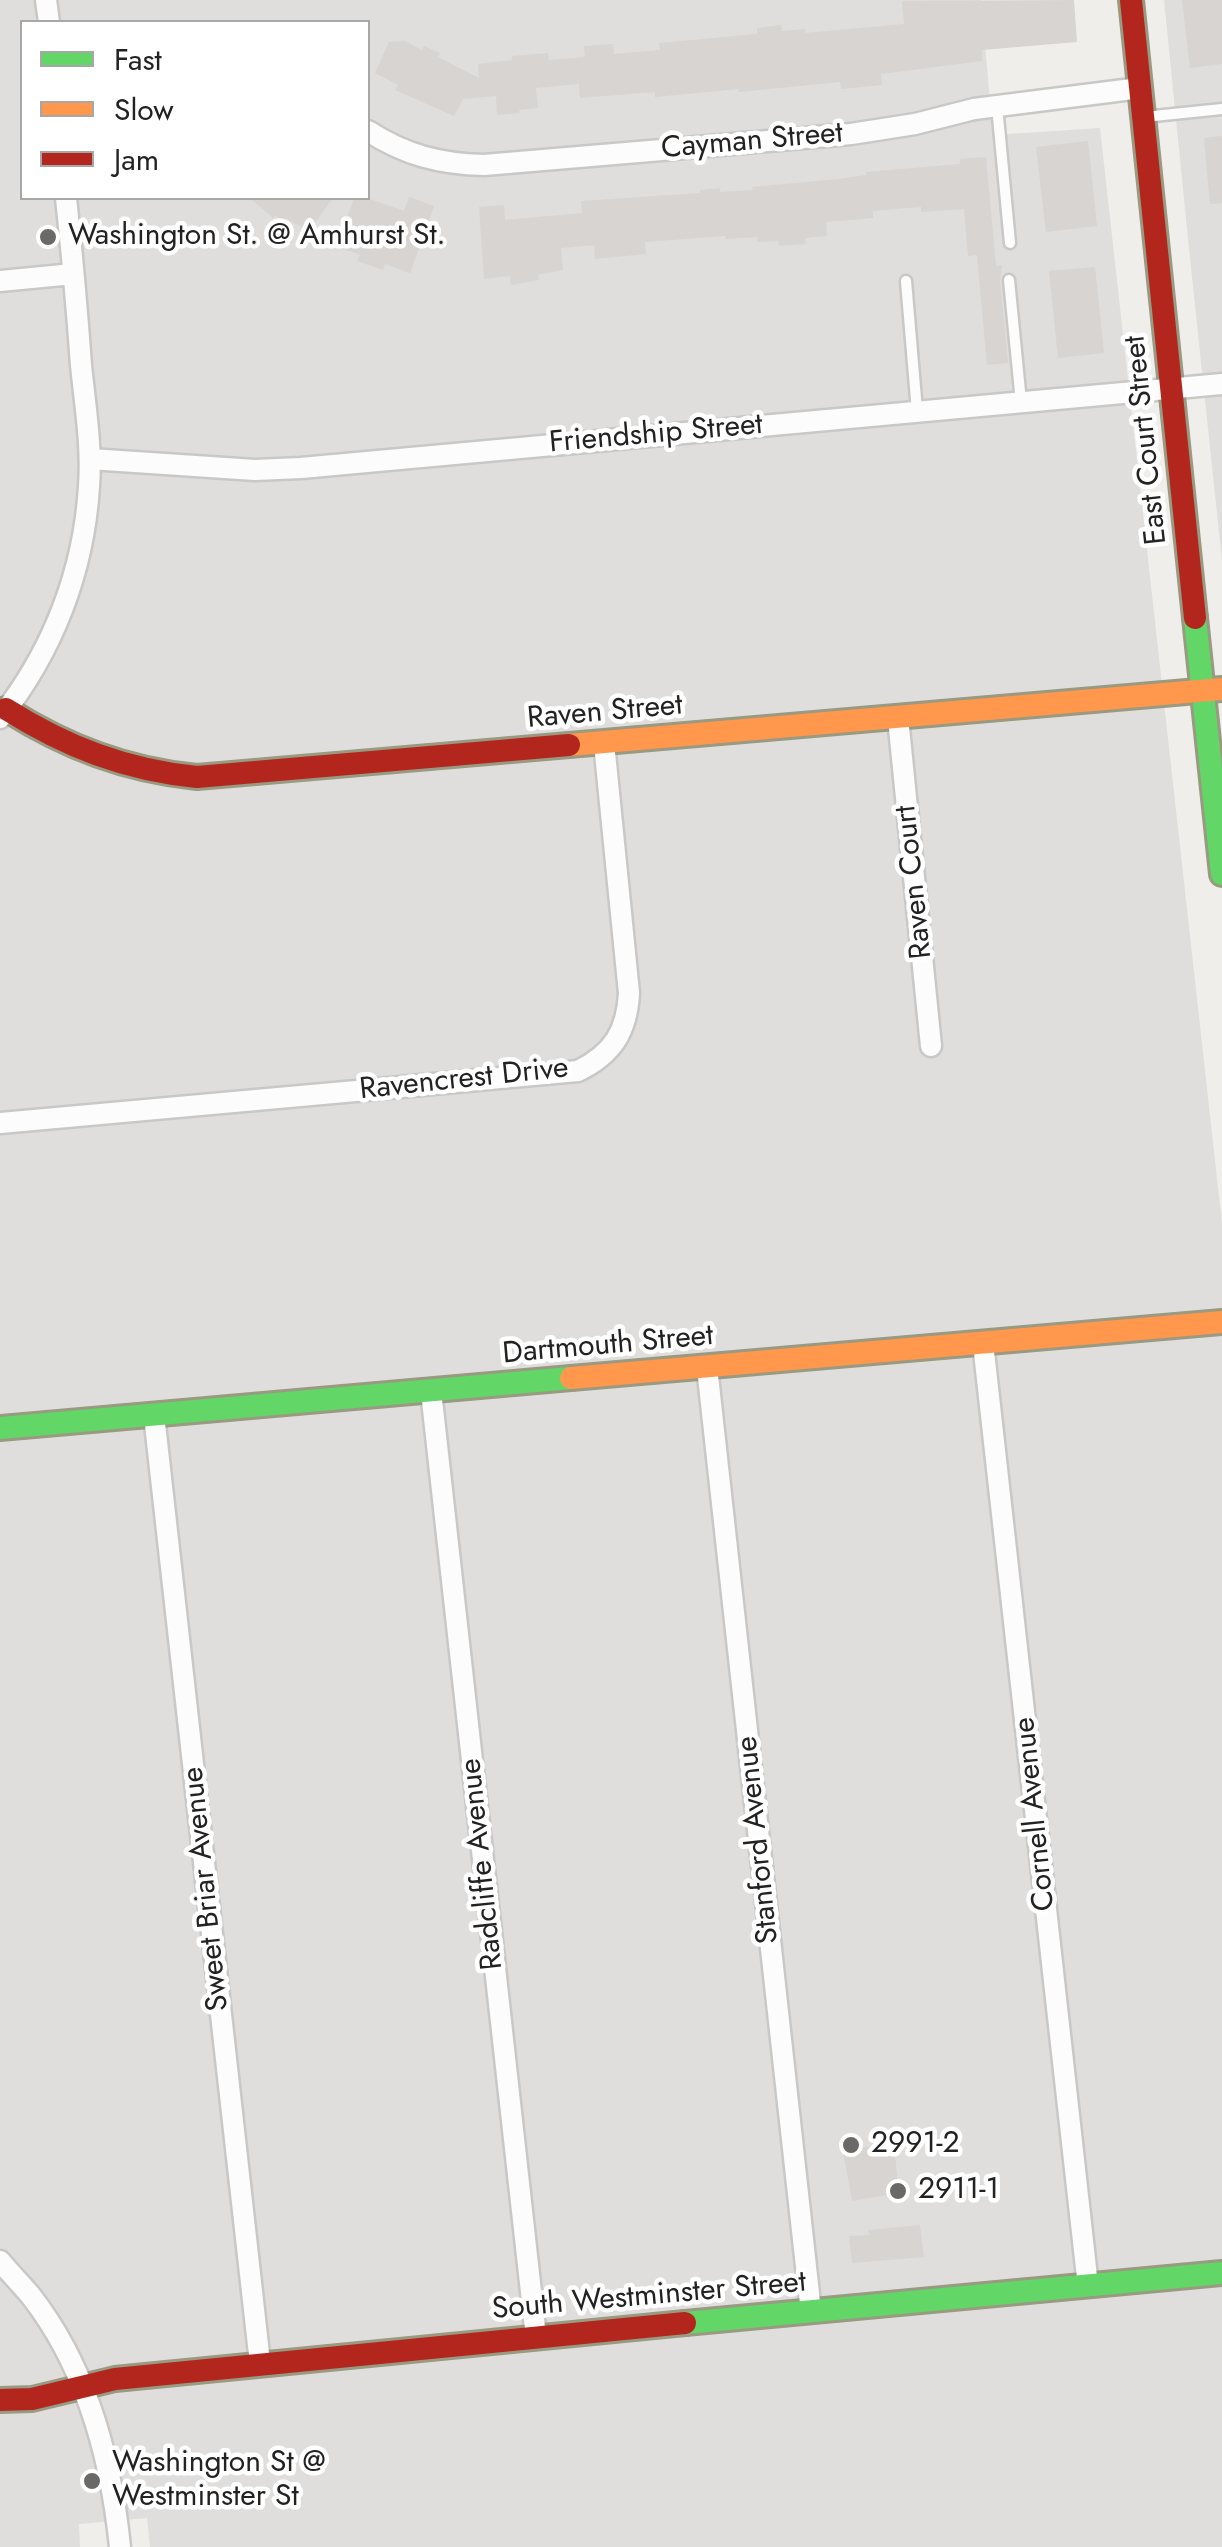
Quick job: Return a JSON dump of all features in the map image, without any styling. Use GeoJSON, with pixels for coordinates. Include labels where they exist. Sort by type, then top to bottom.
{"type":"FeatureCollection","features":[{"type":"Feature","properties":{"kind":"street","name":"East Court Street"},"geometry":{"type":"LineString","coordinates":[[1131,0],[1172,388],[1212,690],[1222,874]]}},
{"type":"Feature","properties":{"kind":"street","name":"Cayman Street"},"geometry":{"type":"LineString","coordinates":[[370,132],[396,148],[426,159],[484,164],[852,134],[997,106],[1140,88]]}},
{"type":"Feature","properties":{"kind":"street"},"geometry":{"type":"LineString","coordinates":[[3,714],[49,641],[65,604],[85,526],[90,459],[66,200]]}},
{"type":"Feature","properties":{"kind":"street"},"geometry":{"type":"LineString","coordinates":[[0,281],[74,274]]}},
{"type":"Feature","properties":{"kind":"street","name":"Friendship Street"},"geometry":{"type":"LineString","coordinates":[[90,459],[255,470],[301,468],[1222,384]]}},
{"type":"Feature","properties":{"kind":"street","name":"Raven Street"},"geometry":{"type":"LineString","coordinates":[[3,714],[83,754],[124,767],[197,777],[1212,690]]}},
{"type":"Feature","properties":{"kind":"street","name":"Raven Court"},"geometry":{"type":"LineString","coordinates":[[898,718],[930,1046]]}},
{"type":"Feature","properties":{"kind":"street","name":"Ravencrest Drive"},"geometry":{"type":"LineString","coordinates":[[0,1123],[578,1071],[596,1062],[621,1034],[628,1016],[629,993],[604,744]]}},
{"type":"Feature","properties":{"kind":"street","name":"Dartmouth Street"},"geometry":{"type":"LineString","coordinates":[[0,1428],[1222,1322]]}},
{"type":"Feature","properties":{"kind":"street","name":"Cornell Avenue"},"geometry":{"type":"LineString","coordinates":[[983,1343],[1088,2286]]}},
{"type":"Feature","properties":{"kind":"street","name":"Stanford Avenue"},"geometry":{"type":"LineString","coordinates":[[707,1367],[811,2312]]}},
{"type":"Feature","properties":{"kind":"street","name":"Radcliffe Avenue"},"geometry":{"type":"LineString","coordinates":[[431,1391],[536,2338]]}},
{"type":"Feature","properties":{"kind":"street","name":"Sweet Briar Avenue"},"geometry":{"type":"LineString","coordinates":[[154,1416],[260,2363]]}},
{"type":"Feature","properties":{"kind":"street"},"geometry":{"type":"LineString","coordinates":[[0,2261],[32,2297],[82,2388],[106,2456],[120,2547]]}},
{"type":"Feature","properties":{"kind":"street","name":"South Westminster Street"},"geometry":{"type":"LineString","coordinates":[[0,2400],[32,2400],[115,2379],[260,2363],[1222,2274]]}},
{"type":"Feature","properties":{"kind":"lane"},"geometry":{"type":"LineString","coordinates":[[997,106],[1010,243]]}},
{"type":"Feature","properties":{"kind":"lane"},"geometry":{"type":"LineString","coordinates":[[1143,117],[1222,109]]}},
{"type":"Feature","properties":{"kind":"lane"},"geometry":{"type":"LineString","coordinates":[[1009,280],[1022,402]]}},
{"type":"Feature","properties":{"kind":"lane"},"geometry":{"type":"LineString","coordinates":[[906,281],[918,412]]}},
{"type":"Feature","properties":{"kind":"shaded area"},"geometry":{"type":"Polygon","coordinates":[[[0,0],[981,0],[993,135],[1100,128],[1222,1223],[1222,2547],[150,2547],[147,2518],[79,2524],[80,2547],[0,2547],[0,0]]]}},
{"type":"Feature","properties":{"kind":"shaded area"},"geometry":{"type":"Polygon","coordinates":[[[1164,0],[1222,0],[1222,561],[1188,239],[1164,0]]]}},
{"type":"Feature","properties":{"kind":"building"},"geometry":{"type":"Polygon","coordinates":[[[1074,0],[1077,42],[982,50],[982,61],[881,74],[882,85],[841,89],[840,82],[739,92],[655,97],[655,92],[580,98],[579,84],[536,88],[538,108],[519,110],[520,113],[497,115],[496,96],[463,99],[454,116],[395,90],[398,85],[375,73],[389,42],[405,41],[422,50],[424,46],[479,78],[478,64],[548,53],[549,60],[585,57],[584,46],[613,44],[614,54],[660,50],[659,43],[757,34],[757,28],[781,25],[782,31],[805,29],[805,33],[904,24],[902,1],[1074,0]]]}},
{"type":"Feature","properties":{"kind":"building"},"geometry":{"type":"Polygon","coordinates":[[[1182,0],[1222,0],[1222,64],[1190,68],[1182,0]]]}},
{"type":"Feature","properties":{"kind":"building"},"geometry":{"type":"Polygon","coordinates":[[[1222,136],[1222,203],[1210,204],[1204,138],[1222,136]]]}},
{"type":"Feature","properties":{"kind":"building"},"geometry":{"type":"Polygon","coordinates":[[[1088,141],[1097,226],[1046,232],[1036,147],[1088,141]]]}},
{"type":"Feature","properties":{"kind":"building"},"geometry":{"type":"Polygon","coordinates":[[[986,157],[996,266],[1002,265],[1008,363],[987,365],[977,255],[968,256],[964,209],[873,211],[873,218],[826,222],[827,236],[805,238],[806,244],[779,246],[778,241],[758,242],[757,237],[725,236],[645,242],[646,254],[595,259],[594,245],[561,248],[563,270],[538,275],[539,280],[511,285],[510,276],[484,279],[479,207],[504,205],[505,220],[582,213],[581,201],[700,193],[720,188],[720,192],[753,190],[752,187],[839,179],[866,172],[960,164],[960,159],[986,157]]]}},
{"type":"Feature","properties":{"kind":"building"},"geometry":{"type":"Polygon","coordinates":[[[409,197],[434,206],[410,273],[385,264],[383,270],[357,261],[360,255],[337,246],[353,200],[370,199],[404,211],[409,197]]]}},
{"type":"Feature","properties":{"kind":"building"},"geometry":{"type":"Polygon","coordinates":[[[252,200],[332,200],[309,231],[287,219],[284,222],[275,215],[273,218],[252,200]]]}},
{"type":"Feature","properties":{"kind":"building"},"geometry":{"type":"Polygon","coordinates":[[[1095,267],[1104,353],[1058,358],[1049,271],[1095,267]]]}},
{"type":"Feature","properties":{"kind":"building"},"geometry":{"type":"Polygon","coordinates":[[[881,2145],[881,2149],[894,2147],[899,2193],[852,2201],[843,2151],[881,2145]]]}},
{"type":"Feature","properties":{"kind":"building"},"geometry":{"type":"Polygon","coordinates":[[[920,2225],[924,2257],[852,2263],[849,2236],[869,2235],[868,2230],[920,2225]]]}},
{"type":"Feature","properties":{"kind":"traffic: fast"},"geometry":{"type":"LineString","coordinates":[[1195,618],[1222,874]]}},
{"type":"Feature","properties":{"kind":"traffic: fast"},"geometry":{"type":"LineString","coordinates":[[0,1428],[571,1378]]}},
{"type":"Feature","properties":{"kind":"traffic: fast"},"geometry":{"type":"LineString","coordinates":[[685,2323],[1222,2273]]}},
{"type":"Feature","properties":{"kind":"traffic: slow"},"geometry":{"type":"LineString","coordinates":[[569,745],[1222,689]]}},
{"type":"Feature","properties":{"kind":"traffic: slow"},"geometry":{"type":"LineString","coordinates":[[571,1378],[1222,1322]]}},
{"type":"Feature","properties":{"kind":"traffic: jam"},"geometry":{"type":"LineString","coordinates":[[1131,0],[1195,618]]}},
{"type":"Feature","properties":{"kind":"traffic: jam"},"geometry":{"type":"LineString","coordinates":[[6,709],[97,755],[146,769],[197,777],[569,745]]}},
{"type":"Feature","properties":{"kind":"traffic: jam"},"geometry":{"type":"LineString","coordinates":[[0,2400],[32,2399],[115,2379],[685,2323]]}},
{"type":"Feature","properties":{"kind":"place","name":"Washington St. @ Amhurst St."},"geometry":{"type":"Point","coordinates":[48,237]}},
{"type":"Feature","properties":{"kind":"place","name":"2991-2"},"geometry":{"type":"Point","coordinates":[851,2145]}},
{"type":"Feature","properties":{"kind":"place","name":"2911-1"},"geometry":{"type":"Point","coordinates":[898,2191]}},
{"type":"Feature","properties":{"kind":"place","name":"Washington St @ Westminster St"},"geometry":{"type":"Point","coordinates":[92,2481]}}]}
